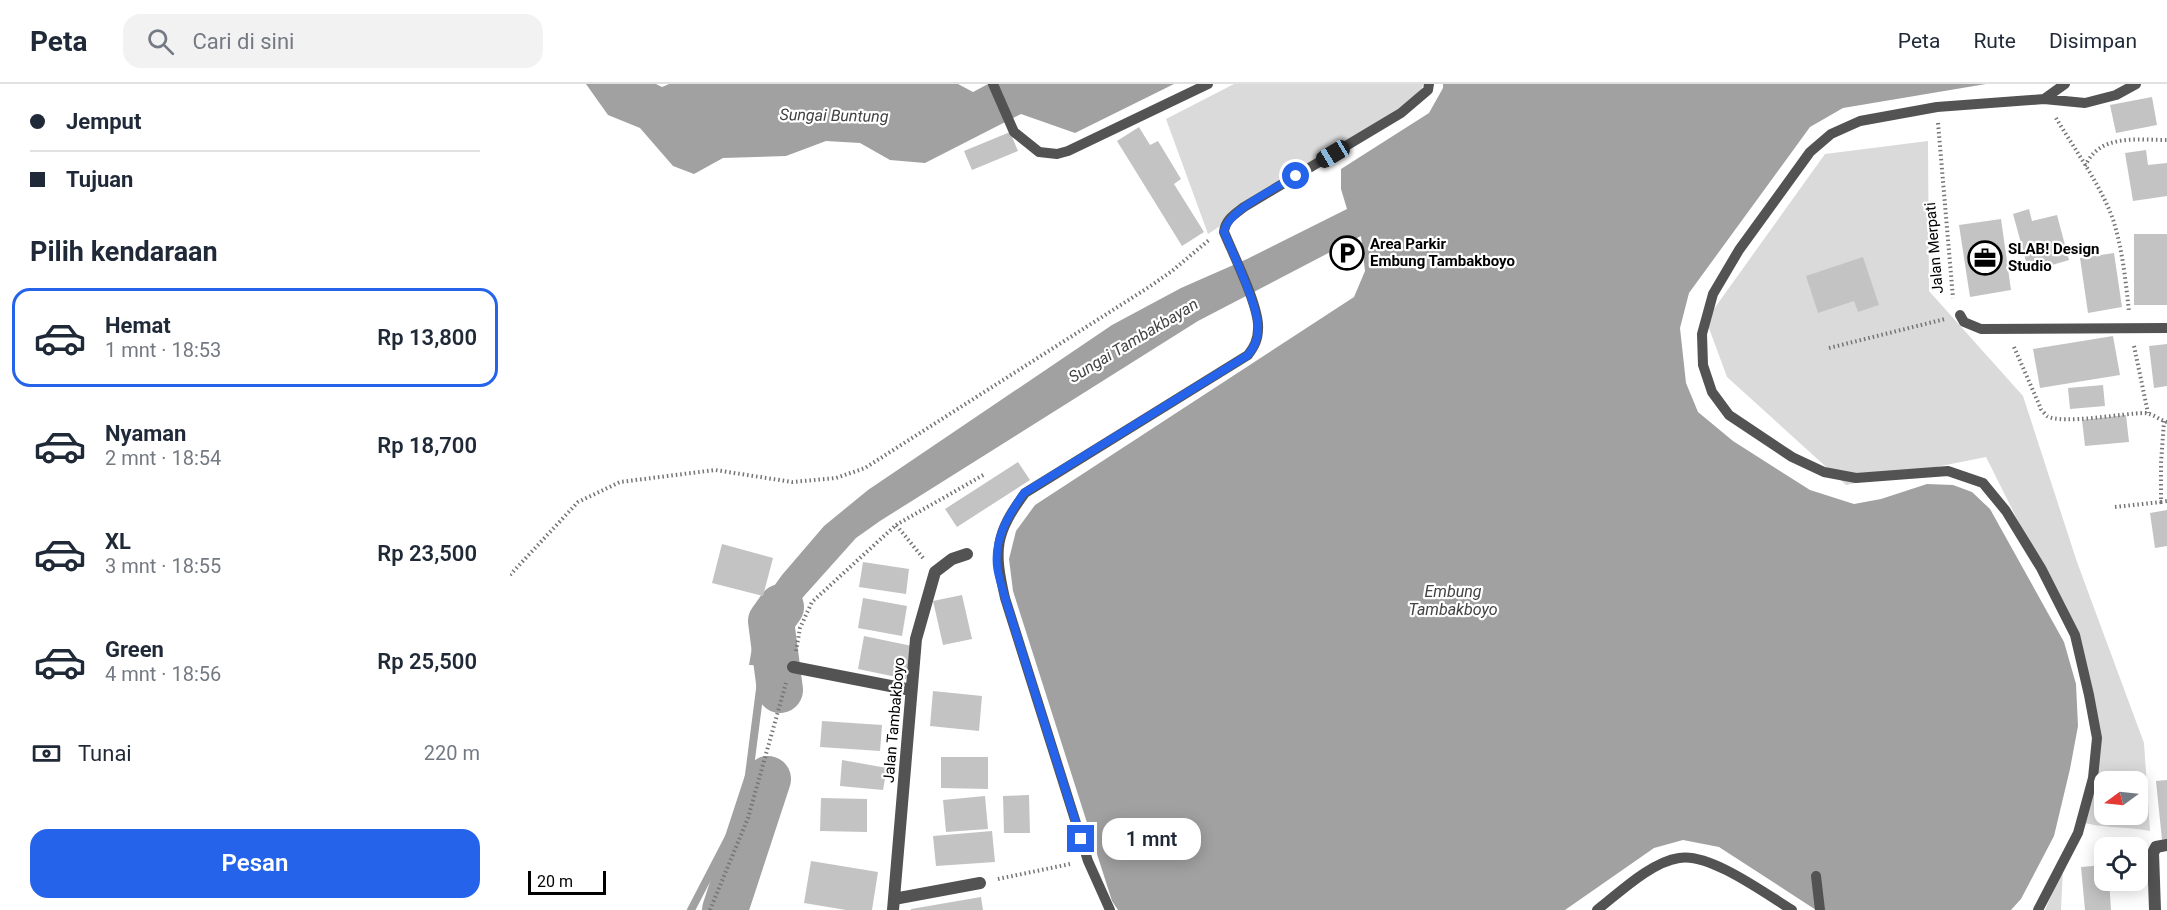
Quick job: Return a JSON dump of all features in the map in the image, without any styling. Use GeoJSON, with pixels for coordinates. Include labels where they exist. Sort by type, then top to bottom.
{"type":"FeatureCollection","features":[{"type":"Feature","properties":{"kind":"street","name":"Jalan Tambakboyo"},"geometry":{"type":"LineString","coordinates":[[893,904],[916,639],[935,572],[952,559],[967,554]]}},
{"type":"Feature","properties":{"kind":"street"},"geometry":{"type":"LineString","coordinates":[[793,668],[911,690]]}},
{"type":"Feature","properties":{"kind":"street"},"geometry":{"type":"LineString","coordinates":[[2154,910],[2153,853],[2156,847],[2167,845]]}},
{"type":"Feature","properties":{"kind":"street"},"geometry":{"type":"LineString","coordinates":[[893,904],[980,883]]}},
{"type":"Feature","properties":{"kind":"lane"},"geometry":{"type":"LineString","coordinates":[[993,84],[1014,132],[1039,153],[1057,154],[1068,151],[1208,84]]}},
{"type":"Feature","properties":{"kind":"lane"},"geometry":{"type":"LineString","coordinates":[[1110,910],[1088,861],[1005,598],[997,566],[998,547],[1004,525],[1024,493],[1248,355],[1256,345],[1259,328],[1256,311],[1224,232],[1225,225],[1244,207],[1401,113],[1428,90],[1429,84]]}},
{"type":"Feature","properties":{"kind":"lane"},"geometry":{"type":"LineString","coordinates":[[2044,99],[2065,84]]}},
{"type":"Feature","properties":{"kind":"lane"},"geometry":{"type":"LineString","coordinates":[[2038,910],[2078,833],[2093,778],[2097,738],[2075,635],[2041,568],[2006,512],[1983,483],[1948,471],[1856,478],[1824,472],[1792,457],[1729,415],[1712,392],[1703,364],[1702,334],[1713,294],[1739,250],[1810,152],[1831,134],[1860,121],[1937,107],[2044,99],[2085,103],[2116,95],[2136,84]]}},
{"type":"Feature","properties":{"kind":"lane"},"geometry":{"type":"LineString","coordinates":[[1960,315],[1964,322],[1982,329],[2167,328]]}},
{"type":"Feature","properties":{"kind":"lane"},"geometry":{"type":"LineString","coordinates":[[1597,910],[1635,880],[1661,864],[1680,857],[1701,859],[1734,874],[1792,910]]}},
{"type":"Feature","properties":{"kind":"lane"},"geometry":{"type":"LineString","coordinates":[[1816,876],[1820,910]]}},
{"type":"Feature","properties":{"kind":"path"},"geometry":{"type":"LineString","coordinates":[[2044,99],[2106,204],[2115,226],[2126,279],[2130,327],[2148,413]]}},
{"type":"Feature","properties":{"kind":"path","name":"Jalan Merpati"},"geometry":{"type":"LineString","coordinates":[[1937,107],[1953,306],[1960,315]]}},
{"type":"Feature","properties":{"kind":"path"},"geometry":{"type":"LineString","coordinates":[[2085,167],[2093,153],[2107,144],[2122,141],[2167,140]]}},
{"type":"Feature","properties":{"kind":"path"},"geometry":{"type":"LineString","coordinates":[[510,575],[578,502],[620,482],[715,470],[792,482],[836,478],[865,468],[1172,271],[1206,242]]}},
{"type":"Feature","properties":{"kind":"path"},"geometry":{"type":"LineString","coordinates":[[1829,348],[1960,315]]}},
{"type":"Feature","properties":{"kind":"path"},"geometry":{"type":"LineString","coordinates":[[2006,329],[2041,409],[2047,416],[2059,420],[2072,420],[2148,413],[2166,422],[2160,472],[2161,502]]}},
{"type":"Feature","properties":{"kind":"path"},"geometry":{"type":"LineString","coordinates":[[896,525],[985,474]]}},
{"type":"Feature","properties":{"kind":"path"},"geometry":{"type":"LineString","coordinates":[[2115,507],[2167,501]]}},
{"type":"Feature","properties":{"kind":"path"},"geometry":{"type":"LineString","coordinates":[[980,883],[1088,861]]}},
{"type":"Feature","properties":{"kind":"shaded area"},"geometry":{"type":"Polygon","coordinates":[[[1234,84],[1424,84],[1405,105],[1208,234],[1166,119],[1234,84]]]}},
{"type":"Feature","properties":{"kind":"shaded area"},"geometry":{"type":"Polygon","coordinates":[[[1928,141],[1929,291],[2023,396],[2077,562],[2144,743],[2146,771],[2094,771],[2094,825],[2078,821],[2097,747],[2068,621],[1986,457],[1846,485],[1727,377],[1706,320],[1825,154],[1928,141]]]}},
{"type":"Feature","properties":{"kind":"shaded area"},"geometry":{"type":"Polygon","coordinates":[[[2148,802],[2150,831],[2096,825],[2148,825],[2148,802]]]}},
{"type":"Feature","properties":{"kind":"shaded area"},"geometry":{"type":"Polygon","coordinates":[[[2063,868],[2061,910],[2045,910],[2063,868]]]}},
{"type":"Feature","properties":{"kind":"water","name":"Sungai Buntung"},"geometry":{"type":"Polygon","coordinates":[[[586,84],[656,84],[662,87],[669,84],[958,84],[973,92],[988,84],[1174,84],[1075,133],[1021,114],[925,163],[890,160],[860,143],[826,141],[786,156],[723,158],[694,174],[673,166],[640,128],[608,115],[586,84]]]}},
{"type":"Feature","properties":{"kind":"water","name":"Embung Tambakboyo"},"geometry":{"type":"Polygon","coordinates":[[[1443,84],[1986,84],[1843,108],[1810,127],[1689,293],[1680,328],[1686,383],[1698,412],[1733,441],[1810,490],[1854,504],[1881,499],[1927,484],[1953,485],[1972,492],[1990,509],[2064,642],[2076,684],[2078,726],[2054,836],[2021,899],[2011,910],[1816,910],[1719,847],[1683,840],[1654,848],[1565,910],[1118,910],[1112,901],[1013,591],[1009,559],[1016,531],[1035,505],[1354,297],[1365,271],[1361,236],[1198,321],[880,521],[856,538],[787,615],[789,666],[749,665],[759,607],[782,575],[824,526],[868,490],[1112,325],[1181,288],[1247,259],[1347,209],[1341,189],[1341,169],[1429,113],[1443,84]]]}},
{"type":"Feature","properties":{"kind":"building"},"geometry":{"type":"Polygon","coordinates":[[[2152,97],[2157,125],[2116,133],[2110,105],[2152,97]]]}},
{"type":"Feature","properties":{"kind":"building"},"geometry":{"type":"Polygon","coordinates":[[[1139,127],[1150,145],[1158,141],[1181,179],[1174,184],[1204,232],[1182,246],[1117,141],[1139,127]]]}},
{"type":"Feature","properties":{"kind":"building"},"geometry":{"type":"Polygon","coordinates":[[[1010,132],[1018,151],[972,170],[964,151],[1010,132]]]}},
{"type":"Feature","properties":{"kind":"building"},"geometry":{"type":"Polygon","coordinates":[[[2146,150],[2148,165],[2167,163],[2167,196],[2133,201],[2125,153],[2146,150]]]}},
{"type":"Feature","properties":{"kind":"building"},"geometry":{"type":"Polygon","coordinates":[[[2029,209],[2032,221],[2057,215],[2069,260],[2029,272],[2013,214],[2029,209]]]}},
{"type":"Feature","properties":{"kind":"building","name":"SLAB! Design Studio"},"geometry":{"type":"Polygon","coordinates":[[[2001,219],[2011,290],[1970,297],[1959,225],[2001,219]]]}},
{"type":"Feature","properties":{"kind":"building"},"geometry":{"type":"Polygon","coordinates":[[[2134,234],[2167,234],[2167,305],[2134,305],[2134,234]]]}},
{"type":"Feature","properties":{"kind":"building"},"geometry":{"type":"Polygon","coordinates":[[[2114,253],[2122,307],[2088,313],[2080,258],[2114,253]]]}},
{"type":"Feature","properties":{"kind":"building"},"geometry":{"type":"Polygon","coordinates":[[[1863,257],[1879,305],[1858,312],[1854,301],[1818,313],[1806,276],[1863,257]]]}},
{"type":"Feature","properties":{"kind":"building"},"geometry":{"type":"Polygon","coordinates":[[[2113,336],[2120,375],[2040,388],[2033,349],[2113,336]]]}},
{"type":"Feature","properties":{"kind":"building"},"geometry":{"type":"Polygon","coordinates":[[[2167,344],[2167,386],[2154,388],[2149,346],[2167,344]]]}},
{"type":"Feature","properties":{"kind":"building"},"geometry":{"type":"Polygon","coordinates":[[[2103,385],[2105,406],[2070,409],[2068,388],[2103,385]]]}},
{"type":"Feature","properties":{"kind":"building"},"geometry":{"type":"Polygon","coordinates":[[[2126,415],[2129,442],[2085,446],[2082,420],[2126,415]]]}},
{"type":"Feature","properties":{"kind":"building"},"geometry":{"type":"Polygon","coordinates":[[[1018,462],[1030,480],[957,527],[945,509],[1018,462]]]}},
{"type":"Feature","properties":{"kind":"building"},"geometry":{"type":"Polygon","coordinates":[[[2167,510],[2167,546],[2155,548],[2150,513],[2167,510]]]}},
{"type":"Feature","properties":{"kind":"building"},"geometry":{"type":"Polygon","coordinates":[[[722,544],[773,558],[763,596],[712,583],[722,544]]]}},
{"type":"Feature","properties":{"kind":"building"},"geometry":{"type":"Polygon","coordinates":[[[863,562],[909,569],[906,594],[859,587],[863,562]]]}},
{"type":"Feature","properties":{"kind":"building"},"geometry":{"type":"Polygon","coordinates":[[[962,595],[972,639],[943,645],[933,601],[962,595]]]}},
{"type":"Feature","properties":{"kind":"building"},"geometry":{"type":"Polygon","coordinates":[[[863,598],[907,606],[902,636],[858,628],[863,598]]]}},
{"type":"Feature","properties":{"kind":"building"},"geometry":{"type":"Polygon","coordinates":[[[864,636],[912,646],[906,679],[858,669],[864,636]]]}},
{"type":"Feature","properties":{"kind":"building"},"geometry":{"type":"Polygon","coordinates":[[[933,691],[982,696],[979,731],[930,726],[933,691]]]}},
{"type":"Feature","properties":{"kind":"building"},"geometry":{"type":"Polygon","coordinates":[[[822,721],[882,725],[880,751],[820,747],[822,721]]]}},
{"type":"Feature","properties":{"kind":"building"},"geometry":{"type":"Polygon","coordinates":[[[941,757],[988,757],[988,789],[941,788],[941,757]]]}},
{"type":"Feature","properties":{"kind":"building"},"geometry":{"type":"Polygon","coordinates":[[[842,760],[887,768],[883,790],[840,786],[842,760]]]}},
{"type":"Feature","properties":{"kind":"building"},"geometry":{"type":"Polygon","coordinates":[[[2167,780],[2167,839],[2162,840],[2156,781],[2167,780]]]}},
{"type":"Feature","properties":{"kind":"building"},"geometry":{"type":"Polygon","coordinates":[[[1029,795],[1030,833],[1004,833],[1003,796],[1029,795]]]}},
{"type":"Feature","properties":{"kind":"building"},"geometry":{"type":"Polygon","coordinates":[[[985,796],[988,829],[946,832],[943,800],[985,796]]]}},
{"type":"Feature","properties":{"kind":"building"},"geometry":{"type":"Polygon","coordinates":[[[821,798],[867,799],[867,832],[820,831],[821,798]]]}},
{"type":"Feature","properties":{"kind":"building"},"geometry":{"type":"Polygon","coordinates":[[[992,831],[995,862],[936,866],[933,836],[992,831]]]}},
{"type":"Feature","properties":{"kind":"building"},"geometry":{"type":"Polygon","coordinates":[[[811,861],[878,872],[872,910],[846,910],[804,903],[811,861]]]}},
{"type":"Feature","properties":{"kind":"building"},"geometry":{"type":"Polygon","coordinates":[[[2094,866],[2094,891],[2110,891],[2111,910],[2085,910],[2081,867],[2094,866]]]}},
{"type":"Feature","properties":{"kind":"building"},"geometry":{"type":"Polygon","coordinates":[[[981,897],[983,910],[911,910],[911,909],[981,897]]]}},
{"type":"Feature","properties":{"kind":"waterway","name":"Sungai Tambakbayan"},"geometry":{"type":"LineString","coordinates":[[780,690],[771,621],[781,607]]}},
{"type":"Feature","properties":{"kind":"waterway"},"geometry":{"type":"LineString","coordinates":[[691,910],[745,806],[764,658]]}},
{"type":"Feature","properties":{"kind":"waterway","name":"Sungai Tambakbayan"},"geometry":{"type":"LineString","coordinates":[[725,910],[768,779]]}},
{"type":"Feature","properties":{"kind":"place","name":"Area Parkir Embung Tambakboyo"},"geometry":{"type":"Point","coordinates":[1347,253]}},
{"type":"Feature","properties":{"kind":"place","name":"SLAB! Design Studio"},"geometry":{"type":"Point","coordinates":[1985,258]}},
{"type":"Feature","properties":{"kind":"route"},"geometry":{"type":"LineString","coordinates":[[1081,839],[997,566],[998,547],[1004,525],[1024,493],[1248,355],[1256,345],[1259,328],[1256,311],[1224,232],[1225,225],[1244,207],[1296,176]]}}]}
